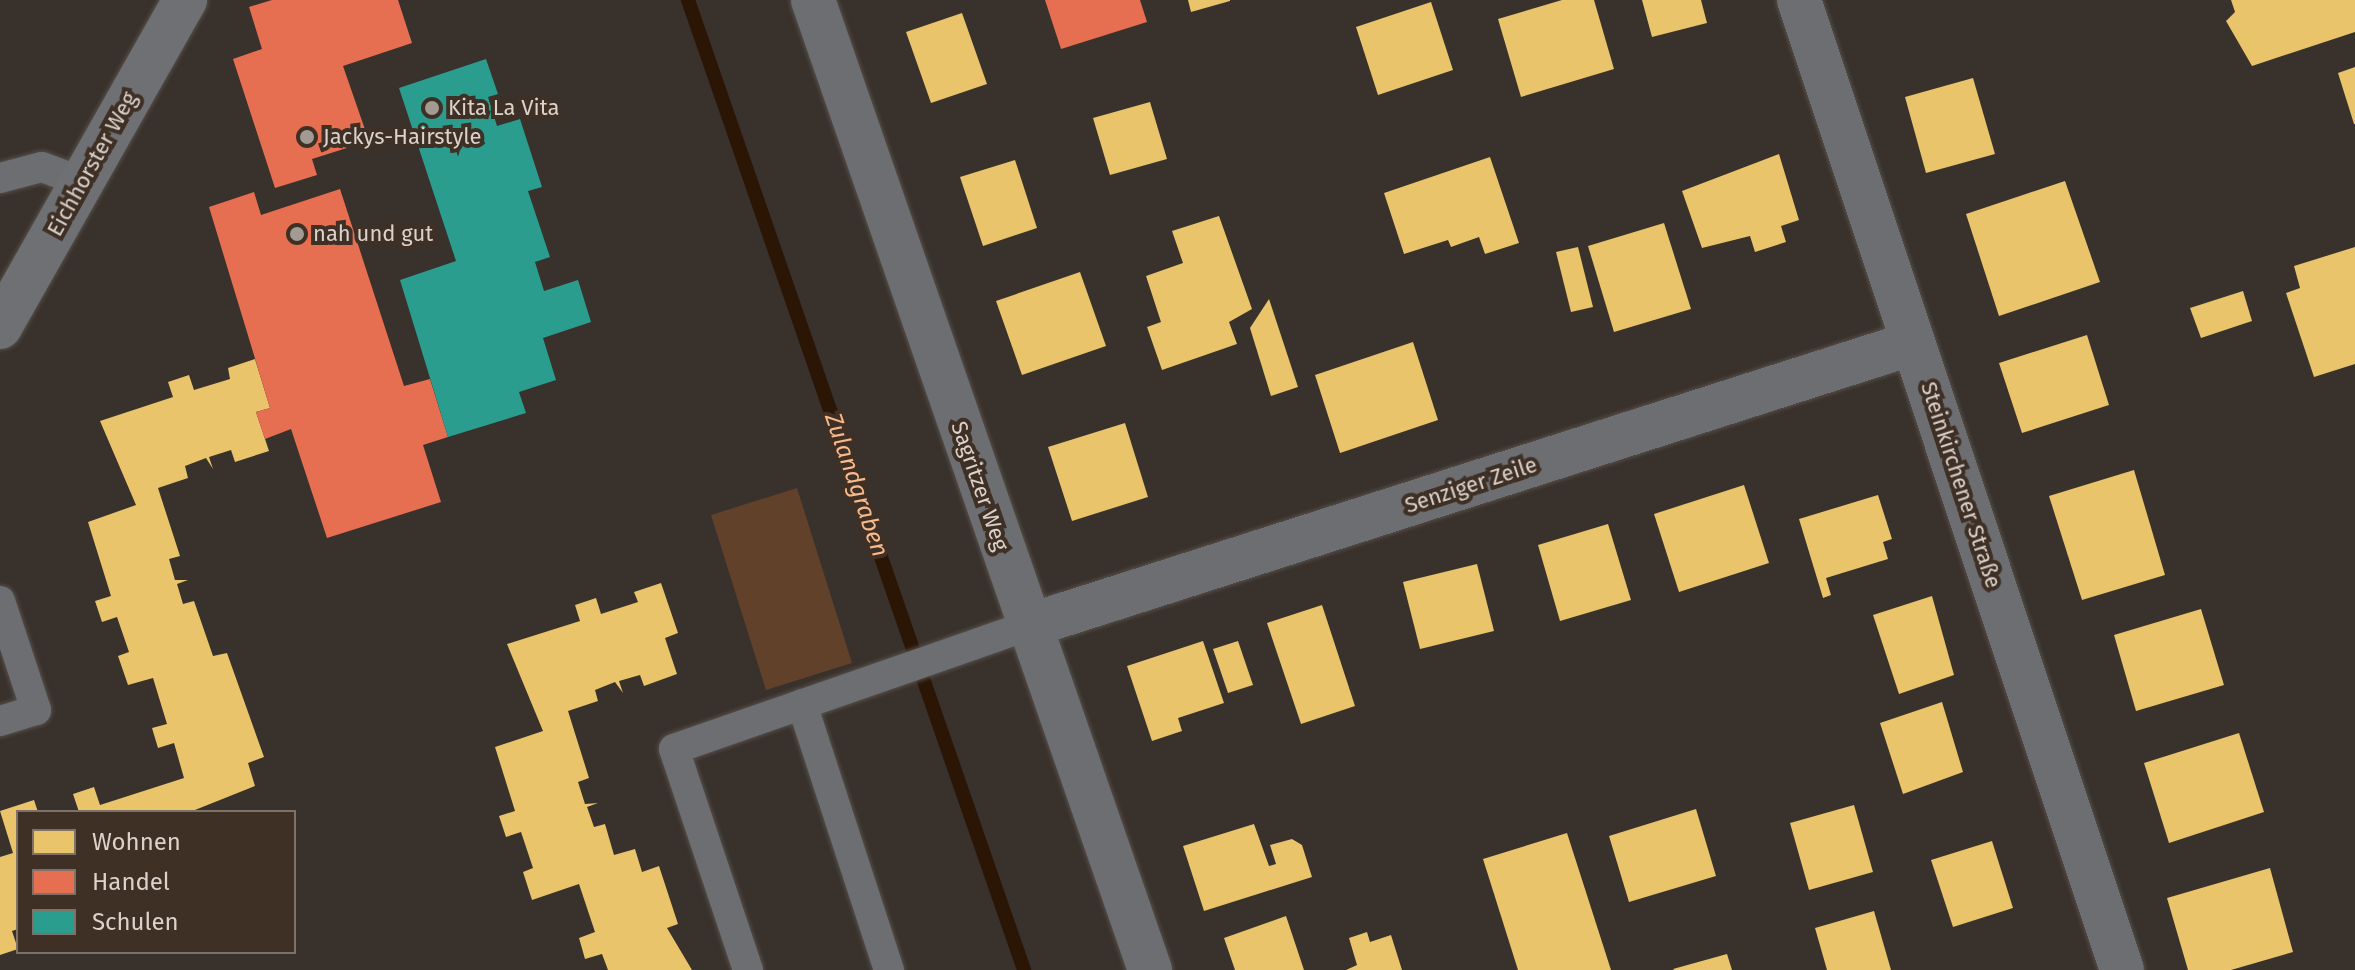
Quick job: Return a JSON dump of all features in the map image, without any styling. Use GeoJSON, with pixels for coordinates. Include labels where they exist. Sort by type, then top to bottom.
{"type":"FeatureCollection","features":[{"type":"Feature","properties":{"kind":"main road","name":"Eichhorster Weg"},"geometry":{"type":"LineString","coordinates":[[0,327],[185,0]]}},
{"type":"Feature","properties":{"kind":"street","name":"Sagritzer Weg"},"geometry":{"type":"LineString","coordinates":[[813,0],[1150,970]]}},
{"type":"Feature","properties":{"kind":"street","name":"Steinkirchener Straße"},"geometry":{"type":"LineString","coordinates":[[1799,0],[2117,969]]}},
{"type":"Feature","properties":{"kind":"street","name":"Senziger Zeile"},"geometry":{"type":"LineString","coordinates":[[1028,626],[1913,343]]}},
{"type":"Feature","properties":{"kind":"lane"},"geometry":{"type":"LineString","coordinates":[[0,178],[42,167],[82,182]]}},
{"type":"Feature","properties":{"kind":"lane"},"geometry":{"type":"LineString","coordinates":[[0,601],[36,710],[0,721]]}},
{"type":"Feature","properties":{"kind":"lane"},"geometry":{"type":"LineString","coordinates":[[748,970],[674,749],[1028,626]]}},
{"type":"Feature","properties":{"kind":"lane"},"geometry":{"type":"LineString","coordinates":[[802,704],[889,970]]}},
{"type":"Feature","properties":{"kind":"shaded area"},"geometry":{"type":"Polygon","coordinates":[[[797,488],[852,663],[766,690],[711,515],[797,488]]]}},
{"type":"Feature","properties":{"kind":"building: Wohnen"},"geometry":{"type":"Polygon","coordinates":[[[1188,0],[1230,0],[1230,1],[1191,12],[1188,0]]]}},
{"type":"Feature","properties":{"kind":"building: Wohnen"},"geometry":{"type":"Polygon","coordinates":[[[1562,0],[1594,0],[1614,69],[1521,97],[1498,19],[1562,0]]]}},
{"type":"Feature","properties":{"kind":"building: Wohnen"},"geometry":{"type":"Polygon","coordinates":[[[1642,0],[1701,0],[1707,23],[1652,37],[1642,0]]]}},
{"type":"Feature","properties":{"kind":"building: Wohnen"},"geometry":{"type":"Polygon","coordinates":[[[2231,0],[2355,0],[2355,32],[2252,66],[2226,21],[2235,12],[2231,0]]]}},
{"type":"Feature","properties":{"kind":"building: Wohnen"},"geometry":{"type":"Polygon","coordinates":[[[1431,2],[1453,70],[1378,95],[1356,27],[1431,2]]]}},
{"type":"Feature","properties":{"kind":"building: Wohnen"},"geometry":{"type":"Polygon","coordinates":[[[962,13],[987,84],[931,103],[906,32],[962,13]]]}},
{"type":"Feature","properties":{"kind":"building: Wohnen"},"geometry":{"type":"Polygon","coordinates":[[[2355,67],[2355,124],[2354,124],[2338,73],[2355,67]]]}},
{"type":"Feature","properties":{"kind":"building: Wohnen"},"geometry":{"type":"Polygon","coordinates":[[[1973,78],[1995,154],[1926,173],[1905,97],[1973,78]]]}},
{"type":"Feature","properties":{"kind":"building: Wohnen"},"geometry":{"type":"Polygon","coordinates":[[[1150,102],[1167,159],[1110,175],[1093,118],[1150,102]]]}},
{"type":"Feature","properties":{"kind":"building: Wohnen"},"geometry":{"type":"Polygon","coordinates":[[[1779,154],[1799,220],[1781,226],[1786,242],[1755,252],[1750,236],[1702,248],[1682,191],[1779,154]]]}},
{"type":"Feature","properties":{"kind":"building: Wohnen"},"geometry":{"type":"Polygon","coordinates":[[[1490,157],[1519,243],[1485,254],[1479,237],[1451,247],[1448,240],[1404,254],[1384,193],[1490,157]]]}},
{"type":"Feature","properties":{"kind":"building: Wohnen"},"geometry":{"type":"Polygon","coordinates":[[[1015,160],[1037,228],[983,246],[960,177],[1015,160]]]}},
{"type":"Feature","properties":{"kind":"building: Wohnen"},"geometry":{"type":"Polygon","coordinates":[[[2065,181],[2100,282],[1999,316],[1966,214],[2065,181]]]}},
{"type":"Feature","properties":{"kind":"building: Wohnen"},"geometry":{"type":"Polygon","coordinates":[[[1219,216],[1252,309],[1229,322],[1237,344],[1162,370],[1147,327],[1161,322],[1146,276],[1183,263],[1172,231],[1219,216]]]}},
{"type":"Feature","properties":{"kind":"building: Wohnen"},"geometry":{"type":"Polygon","coordinates":[[[1664,223],[1691,309],[1614,332],[1588,246],[1664,223]]]}},
{"type":"Feature","properties":{"kind":"building: Wohnen"},"geometry":{"type":"Polygon","coordinates":[[[1578,247],[1593,307],[1571,312],[1556,252],[1578,247]]]}},
{"type":"Feature","properties":{"kind":"building: Wohnen"},"geometry":{"type":"Polygon","coordinates":[[[2355,247],[2355,364],[2314,377],[2286,293],[2300,288],[2294,266],[2355,247]]]}},
{"type":"Feature","properties":{"kind":"building: Wohnen"},"geometry":{"type":"Polygon","coordinates":[[[1080,272],[1106,346],[1022,375],[996,301],[1080,272]]]}},
{"type":"Feature","properties":{"kind":"building: Wohnen"},"geometry":{"type":"Polygon","coordinates":[[[2243,291],[2252,321],[2201,338],[2190,308],[2243,291]]]}},
{"type":"Feature","properties":{"kind":"building: Wohnen"},"geometry":{"type":"Polygon","coordinates":[[[1269,299],[1298,387],[1271,396],[1250,328],[1269,299]]]}},
{"type":"Feature","properties":{"kind":"building: Wohnen"},"geometry":{"type":"Polygon","coordinates":[[[2087,335],[2109,405],[2022,433],[1999,363],[2087,335]]]}},
{"type":"Feature","properties":{"kind":"building: Wohnen"},"geometry":{"type":"Polygon","coordinates":[[[1413,342],[1438,420],[1340,453],[1315,375],[1413,342]]]}},
{"type":"Feature","properties":{"kind":"building: Wohnen"},"geometry":{"type":"Polygon","coordinates":[[[255,359],[270,408],[256,412],[269,451],[235,462],[231,450],[209,457],[213,469],[206,458],[185,466],[188,478],[158,488],[180,556],[169,559],[175,580],[188,580],[177,584],[183,604],[194,601],[213,656],[227,653],[264,757],[248,763],[255,786],[195,810],[78,810],[73,794],[94,787],[100,805],[184,778],[174,743],[158,748],[152,728],[167,724],[153,678],[128,685],[118,656],[129,652],[117,617],[102,622],[95,601],[111,596],[88,522],[136,505],[100,421],[173,397],[168,382],[189,375],[194,390],[230,379],[228,368],[255,359]]]}},
{"type":"Feature","properties":{"kind":"building: Wohnen"},"geometry":{"type":"Polygon","coordinates":[[[1125,423],[1148,497],[1072,521],[1048,447],[1125,423]]]}},
{"type":"Feature","properties":{"kind":"building: Wohnen"},"geometry":{"type":"Polygon","coordinates":[[[2134,470],[2165,575],[2082,600],[2049,496],[2134,470]]]}},
{"type":"Feature","properties":{"kind":"building: Wohnen"},"geometry":{"type":"Polygon","coordinates":[[[1744,485],[1769,563],[1679,592],[1654,514],[1744,485]]]}},
{"type":"Feature","properties":{"kind":"building: Wohnen"},"geometry":{"type":"Polygon","coordinates":[[[1878,495],[1892,539],[1883,542],[1888,559],[1826,578],[1831,595],[1823,598],[1799,519],[1878,495]]]}},
{"type":"Feature","properties":{"kind":"building: Wohnen"},"geometry":{"type":"Polygon","coordinates":[[[1608,524],[1631,600],[1560,621],[1538,545],[1608,524]]]}},
{"type":"Feature","properties":{"kind":"building: Wohnen"},"geometry":{"type":"Polygon","coordinates":[[[1477,564],[1494,631],[1420,649],[1403,582],[1477,564]]]}},
{"type":"Feature","properties":{"kind":"building: Wohnen"},"geometry":{"type":"Polygon","coordinates":[[[661,583],[678,633],[665,638],[677,674],[644,686],[640,675],[619,681],[623,693],[615,682],[595,690],[598,701],[568,711],[589,778],[578,782],[585,804],[598,803],[587,807],[594,827],[605,824],[614,855],[635,849],[642,872],[659,866],[678,924],[667,928],[692,970],[608,970],[602,954],[585,959],[579,938],[595,932],[579,884],[532,900],[523,872],[533,868],[521,832],[506,837],[499,816],[515,811],[495,747],[543,731],[507,644],[580,621],[575,605],[596,598],[601,614],[638,602],[634,592],[661,583]]]}},
{"type":"Feature","properties":{"kind":"building: Wohnen"},"geometry":{"type":"Polygon","coordinates":[[[1932,596],[1954,675],[1899,694],[1873,615],[1932,596]]]}},
{"type":"Feature","properties":{"kind":"building: Wohnen"},"geometry":{"type":"Polygon","coordinates":[[[1322,605],[1355,706],[1301,724],[1267,623],[1322,605]]]}},
{"type":"Feature","properties":{"kind":"building: Wohnen"},"geometry":{"type":"Polygon","coordinates":[[[2201,609],[2224,685],[2136,711],[2114,635],[2201,609]]]}},
{"type":"Feature","properties":{"kind":"building: Wohnen"},"geometry":{"type":"Polygon","coordinates":[[[1203,641],[1224,703],[1178,718],[1182,731],[1152,741],[1127,666],[1203,641]]]}},
{"type":"Feature","properties":{"kind":"building: Wohnen"},"geometry":{"type":"Polygon","coordinates":[[[1238,641],[1253,685],[1228,693],[1213,649],[1238,641]]]}},
{"type":"Feature","properties":{"kind":"building: Wohnen"},"geometry":{"type":"Polygon","coordinates":[[[1942,702],[1963,772],[1903,794],[1880,723],[1942,702]]]}},
{"type":"Feature","properties":{"kind":"building: Wohnen"},"geometry":{"type":"Polygon","coordinates":[[[2239,733],[2264,812],[2169,843],[2144,763],[2239,733]]]}},
{"type":"Feature","properties":{"kind":"building: Wohnen"},"geometry":{"type":"Polygon","coordinates":[[[34,800],[37,810],[16,810],[16,930],[12,931],[16,950],[0,955],[0,857],[13,853],[0,811],[34,800]]]}},
{"type":"Feature","properties":{"kind":"building: Wohnen"},"geometry":{"type":"Polygon","coordinates":[[[1854,805],[1873,872],[1809,890],[1790,823],[1854,805]]]}},
{"type":"Feature","properties":{"kind":"building: Wohnen"},"geometry":{"type":"Polygon","coordinates":[[[1696,809],[1716,876],[1629,902],[1609,836],[1696,809]]]}},
{"type":"Feature","properties":{"kind":"building: Wohnen"},"geometry":{"type":"Polygon","coordinates":[[[1254,824],[1269,866],[1276,864],[1270,845],[1292,839],[1302,845],[1312,877],[1204,911],[1183,846],[1254,824]]]}},
{"type":"Feature","properties":{"kind":"building: Wohnen"},"geometry":{"type":"Polygon","coordinates":[[[1567,833],[1611,970],[1518,970],[1483,859],[1567,833]]]}},
{"type":"Feature","properties":{"kind":"building: Wohnen"},"geometry":{"type":"Polygon","coordinates":[[[1992,841],[2013,908],[1953,927],[1931,860],[1992,841]]]}},
{"type":"Feature","properties":{"kind":"building: Wohnen"},"geometry":{"type":"Polygon","coordinates":[[[2270,868],[2293,952],[2231,970],[2188,970],[2167,898],[2270,868]]]}},
{"type":"Feature","properties":{"kind":"building: Wohnen"},"geometry":{"type":"Polygon","coordinates":[[[1874,911],[1891,970],[1827,970],[1815,928],[1874,911]]]}},
{"type":"Feature","properties":{"kind":"building: Wohnen"},"geometry":{"type":"Polygon","coordinates":[[[1286,916],[1304,970],[1235,970],[1224,938],[1286,916]]]}},
{"type":"Feature","properties":{"kind":"building: Wohnen"},"geometry":{"type":"Polygon","coordinates":[[[1367,932],[1370,942],[1391,935],[1402,970],[1346,970],[1357,965],[1349,938],[1367,932]]]}},
{"type":"Feature","properties":{"kind":"building: Wohnen"},"geometry":{"type":"Polygon","coordinates":[[[1727,954],[1732,970],[1673,969],[1727,954]]]}},
{"type":"Feature","properties":{"kind":"building: Handel"},"geometry":{"type":"Polygon","coordinates":[[[272,0],[398,0],[412,43],[343,66],[369,141],[312,159],[317,175],[275,188],[233,59],[262,49],[249,7],[272,0]]]}},
{"type":"Feature","properties":{"kind":"building: Handel"},"geometry":{"type":"Polygon","coordinates":[[[1045,0],[1140,0],[1147,22],[1061,49],[1045,0]]]}},
{"type":"Feature","properties":{"kind":"building: Handel"},"geometry":{"type":"Polygon","coordinates":[[[340,189],[404,386],[430,379],[448,437],[423,445],[441,502],[327,538],[291,429],[265,439],[256,412],[270,408],[209,207],[254,192],[261,215],[340,189]]]}},
{"type":"Feature","properties":{"kind":"building: Schulen"},"geometry":{"type":"Polygon","coordinates":[[[486,59],[498,94],[488,97],[497,126],[520,119],[542,187],[528,191],[550,257],[535,262],[544,291],[578,280],[591,322],[543,338],[556,380],[519,392],[526,413],[448,437],[400,280],[456,261],[399,88],[486,59]]]}},
{"type":"Feature","properties":{"kind":"waterway","name":"Zulandgraben"},"geometry":{"type":"LineString","coordinates":[[688,0],[1024,970]]}},
{"type":"Feature","properties":{"kind":"place","name":"Kita La Vita"},"geometry":{"type":"Point","coordinates":[432,108]}},
{"type":"Feature","properties":{"kind":"place","name":"Jackys-Hairstyle"},"geometry":{"type":"Point","coordinates":[307,137]}},
{"type":"Feature","properties":{"kind":"place","name":"nah und gut"},"geometry":{"type":"Point","coordinates":[297,234]}}]}
